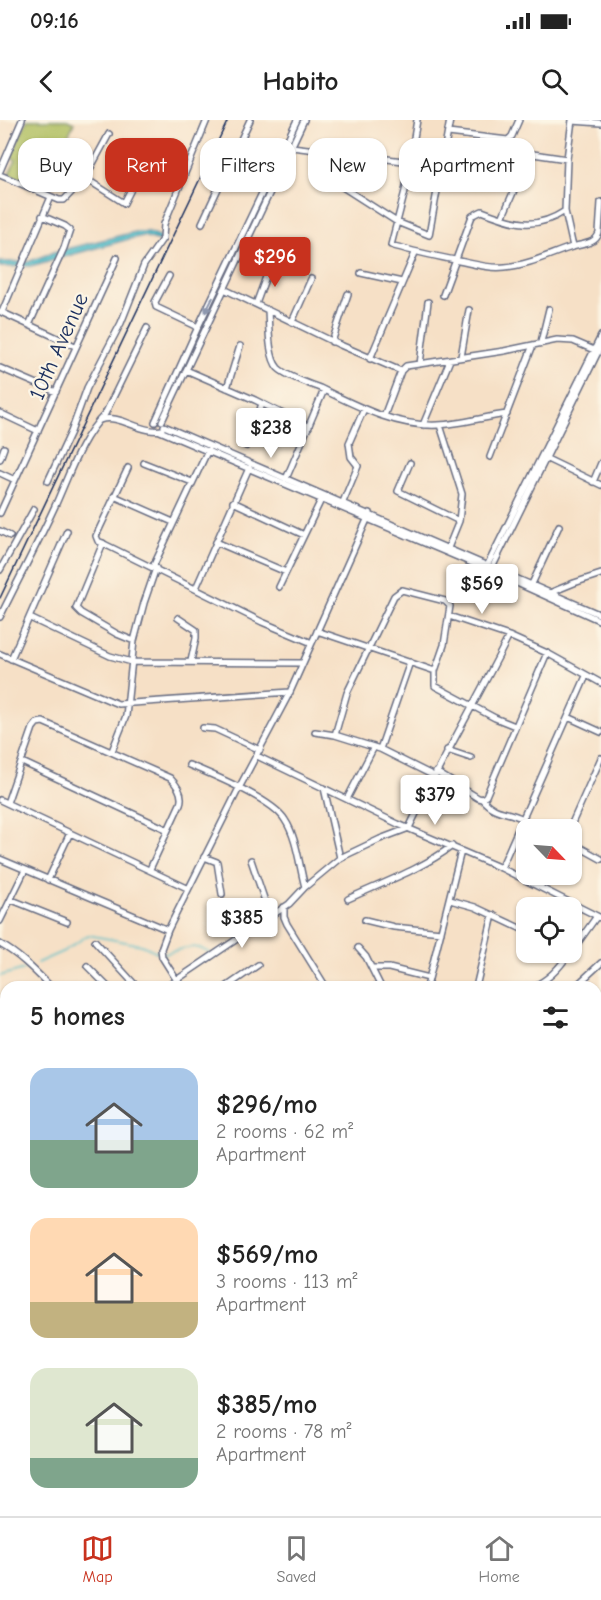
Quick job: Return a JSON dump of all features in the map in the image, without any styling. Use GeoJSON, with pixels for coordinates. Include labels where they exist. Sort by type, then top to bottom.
{"type":"FeatureCollection","features":[{"type":"Feature","properties":{"kind":"street"},"geometry":{"type":"LineString","coordinates":[[22,120],[0,173],[59,200],[68,198],[73,192]]}},
{"type":"Feature","properties":{"kind":"street"},"geometry":{"type":"LineString","coordinates":[[48,480],[71,432],[87,388],[121,323],[140,274],[163,238],[164,224],[207,120]]}},
{"type":"Feature","properties":{"kind":"street"},"geometry":{"type":"LineString","coordinates":[[202,223],[250,120]]}},
{"type":"Feature","properties":{"kind":"street"},"geometry":{"type":"LineString","coordinates":[[159,426],[198,327],[297,120]]}},
{"type":"Feature","properties":{"kind":"street"},"geometry":{"type":"LineString","coordinates":[[296,138],[304,120]]}},
{"type":"Feature","properties":{"kind":"street"},"geometry":{"type":"LineString","coordinates":[[414,138],[417,120]]}},
{"type":"Feature","properties":{"kind":"street"},"geometry":{"type":"LineString","coordinates":[[350,192],[397,222],[429,235],[450,120]]}},
{"type":"Feature","properties":{"kind":"street"},"geometry":{"type":"LineString","coordinates":[[448,133],[508,140],[519,120]]}},
{"type":"Feature","properties":{"kind":"street"},"geometry":{"type":"LineString","coordinates":[[573,247],[565,211],[567,159],[572,121],[601,123]]}},
{"type":"Feature","properties":{"kind":"street"},"geometry":{"type":"LineString","coordinates":[[93,162],[109,134]]}},
{"type":"Feature","properties":{"kind":"street"},"geometry":{"type":"LineString","coordinates":[[296,148],[399,160]]}},
{"type":"Feature","properties":{"kind":"street"},"geometry":{"type":"LineString","coordinates":[[502,218],[529,156],[533,154],[567,159]]}},
{"type":"Feature","properties":{"kind":"street"},"geometry":{"type":"LineString","coordinates":[[106,192],[124,203],[130,192]]}},
{"type":"Feature","properties":{"kind":"street"},"geometry":{"type":"LineString","coordinates":[[98,421],[111,419],[147,431],[159,426],[271,192]]}},
{"type":"Feature","properties":{"kind":"street"},"geometry":{"type":"LineString","coordinates":[[404,192],[391,245],[415,253],[503,268],[540,259],[598,238],[601,202]]}},
{"type":"Feature","properties":{"kind":"street"},"geometry":{"type":"LineString","coordinates":[[51,197],[1,312],[75,346]]}},
{"type":"Feature","properties":{"kind":"street"},"geometry":{"type":"LineString","coordinates":[[443,295],[472,216],[482,211],[517,224],[536,223],[552,219],[565,211]]}},
{"type":"Feature","properties":{"kind":"street"},"geometry":{"type":"LineString","coordinates":[[29,325],[60,259],[70,230],[42,216]]}},
{"type":"Feature","properties":{"kind":"street"},"geometry":{"type":"LineString","coordinates":[[370,358],[415,253]]}},
{"type":"Feature","properties":{"kind":"street","name":"10th Avenue"},"geometry":{"type":"LineString","coordinates":[[0,513],[117,258]]}},
{"type":"Feature","properties":{"kind":"street"},"geometry":{"type":"LineString","coordinates":[[256,304],[272,263]]}},
{"type":"Feature","properties":{"kind":"street"},"geometry":{"type":"LineString","coordinates":[[361,273],[402,283]]}},
{"type":"Feature","properties":{"kind":"street"},"geometry":{"type":"LineString","coordinates":[[169,276],[155,302],[156,307],[198,327]]}},
{"type":"Feature","properties":{"kind":"street"},"geometry":{"type":"LineString","coordinates":[[292,322],[311,279]]}},
{"type":"Feature","properties":{"kind":"street"},"geometry":{"type":"LineString","coordinates":[[225,289],[332,342],[402,371]]}},
{"type":"Feature","properties":{"kind":"street"},"geometry":{"type":"LineString","coordinates":[[332,342],[348,294]]}},
{"type":"Feature","properties":{"kind":"street"},"geometry":{"type":"LineString","coordinates":[[420,363],[428,302]]}},
{"type":"Feature","properties":{"kind":"street"},"geometry":{"type":"LineString","coordinates":[[541,342],[549,309]]}},
{"type":"Feature","properties":{"kind":"street"},"geometry":{"type":"LineString","coordinates":[[268,310],[271,350],[277,367],[364,409],[396,421],[423,425],[440,425],[507,414]]}},
{"type":"Feature","properties":{"kind":"street"},"geometry":{"type":"LineString","coordinates":[[461,357],[468,310]]}},
{"type":"Feature","properties":{"kind":"street"},"geometry":{"type":"LineString","coordinates":[[0,617],[26,561],[37,545],[81,446],[108,408],[147,327]]}},
{"type":"Feature","properties":{"kind":"street"},"geometry":{"type":"LineString","coordinates":[[544,458],[601,336]]}},
{"type":"Feature","properties":{"kind":"street"},"geometry":{"type":"LineString","coordinates":[[384,416],[406,366],[541,342],[568,340],[594,350]]}},
{"type":"Feature","properties":{"kind":"street"},"geometry":{"type":"LineString","coordinates":[[490,457],[533,345]]}},
{"type":"Feature","properties":{"kind":"street"},"geometry":{"type":"LineString","coordinates":[[227,388],[240,346]]}},
{"type":"Feature","properties":{"kind":"street"},"geometry":{"type":"LineString","coordinates":[[489,568],[601,346]]}},
{"type":"Feature","properties":{"kind":"street"},"geometry":{"type":"LineString","coordinates":[[423,425],[450,360]]}},
{"type":"Feature","properties":{"kind":"street"},"geometry":{"type":"LineString","coordinates":[[0,376],[1,368],[56,392]]}},
{"type":"Feature","properties":{"kind":"street"},"geometry":{"type":"LineString","coordinates":[[186,370],[309,427]]}},
{"type":"Feature","properties":{"kind":"street"},"geometry":{"type":"LineString","coordinates":[[286,478],[324,390]]}},
{"type":"Feature","properties":{"kind":"street"},"geometry":{"type":"LineString","coordinates":[[246,446],[262,404]]}},
{"type":"Feature","properties":{"kind":"street"},"geometry":{"type":"LineString","coordinates":[[343,502],[358,466],[351,457],[349,443],[364,409]]}},
{"type":"Feature","properties":{"kind":"street"},"geometry":{"type":"LineString","coordinates":[[0,413],[38,431]]}},
{"type":"Feature","properties":{"kind":"street"},"geometry":{"type":"LineString","coordinates":[[440,425],[462,494],[459,521],[448,548]]}},
{"type":"Feature","properties":{"kind":"street"},"geometry":{"type":"LineString","coordinates":[[159,426],[321,500],[448,548],[601,621]]}},
{"type":"Feature","properties":{"kind":"street"},"geometry":{"type":"LineString","coordinates":[[159,426],[343,502],[368,516],[489,568],[552,592],[601,615]]}},
{"type":"Feature","properties":{"kind":"street"},"geometry":{"type":"LineString","coordinates":[[0,459],[4,448]]}},
{"type":"Feature","properties":{"kind":"street"},"geometry":{"type":"LineString","coordinates":[[112,751],[126,716],[134,641],[154,567],[208,450]]}},
{"type":"Feature","properties":{"kind":"street"},"geometry":{"type":"LineString","coordinates":[[544,458],[601,485]]}},
{"type":"Feature","properties":{"kind":"street"},"geometry":{"type":"LineString","coordinates":[[144,463],[192,482]]}},
{"type":"Feature","properties":{"kind":"street"},"geometry":{"type":"LineString","coordinates":[[410,463],[398,491],[459,521]]}},
{"type":"Feature","properties":{"kind":"street"},"geometry":{"type":"LineString","coordinates":[[593,482],[601,463]]}},
{"type":"Feature","properties":{"kind":"street"},"geometry":{"type":"LineString","coordinates":[[128,468],[96,536],[98,541],[262,622],[312,643]]}},
{"type":"Feature","properties":{"kind":"street"},"geometry":{"type":"LineString","coordinates":[[196,588],[249,468]]}},
{"type":"Feature","properties":{"kind":"street"},"geometry":{"type":"LineString","coordinates":[[0,473],[15,480]]}},
{"type":"Feature","properties":{"kind":"street"},"geometry":{"type":"LineString","coordinates":[[114,496],[173,522]]}},
{"type":"Feature","properties":{"kind":"street"},"geometry":{"type":"LineString","coordinates":[[279,587],[321,500]]}},
{"type":"Feature","properties":{"kind":"street"},"geometry":{"type":"LineString","coordinates":[[233,502],[304,535]]}},
{"type":"Feature","properties":{"kind":"street"},"geometry":{"type":"LineString","coordinates":[[0,570],[34,509]]}},
{"type":"Feature","properties":{"kind":"street"},"geometry":{"type":"LineString","coordinates":[[368,516],[290,693],[187,888],[168,930],[161,953],[175,980],[284,907],[305,886],[340,858],[409,828],[447,750],[473,706],[508,636]]}},
{"type":"Feature","properties":{"kind":"street"},"geometry":{"type":"LineString","coordinates":[[532,584],[559,526]]}},
{"type":"Feature","properties":{"kind":"street"},"geometry":{"type":"LineString","coordinates":[[0,531],[10,536]]}},
{"type":"Feature","properties":{"kind":"street"},"geometry":{"type":"LineString","coordinates":[[11,659],[67,531]]}},
{"type":"Feature","properties":{"kind":"street"},"geometry":{"type":"LineString","coordinates":[[216,542],[286,572]]}},
{"type":"Feature","properties":{"kind":"street"},"geometry":{"type":"LineString","coordinates":[[103,543],[76,608],[117,634],[134,641]]}},
{"type":"Feature","properties":{"kind":"street"},"geometry":{"type":"LineString","coordinates":[[552,592],[601,574]]}},
{"type":"Feature","properties":{"kind":"street"},"geometry":{"type":"LineString","coordinates":[[335,735],[347,693],[394,596],[402,590],[445,601],[450,606],[444,645],[435,671],[434,682],[437,688],[515,726]]}},
{"type":"Feature","properties":{"kind":"street"},"geometry":{"type":"LineString","coordinates":[[448,616],[508,636],[547,653],[601,683]]}},
{"type":"Feature","properties":{"kind":"street"},"geometry":{"type":"LineString","coordinates":[[30,618],[110,656],[132,662],[303,663]]}},
{"type":"Feature","properties":{"kind":"street"},"geometry":{"type":"LineString","coordinates":[[178,618],[196,630],[191,661]]}},
{"type":"Feature","properties":{"kind":"street"},"geometry":{"type":"LineString","coordinates":[[317,631],[435,671]]}},
{"type":"Feature","properties":{"kind":"street"},"geometry":{"type":"LineString","coordinates":[[482,799],[486,796],[547,653]]}},
{"type":"Feature","properties":{"kind":"street"},"geometry":{"type":"LineString","coordinates":[[0,654],[117,704],[290,693]]}},
{"type":"Feature","properties":{"kind":"street"},"geometry":{"type":"LineString","coordinates":[[347,799],[377,748],[410,662]]}},
{"type":"Feature","properties":{"kind":"street"},"geometry":{"type":"LineString","coordinates":[[315,732],[335,735],[377,748],[435,774],[482,799],[493,810],[512,813],[523,819],[586,676]]}},
{"type":"Feature","properties":{"kind":"street"},"geometry":{"type":"LineString","coordinates":[[568,717],[601,732]]}},
{"type":"Feature","properties":{"kind":"street"},"geometry":{"type":"LineString","coordinates":[[7,802],[33,728],[37,723],[43,722],[170,778],[177,785],[182,800],[150,869]]}},
{"type":"Feature","properties":{"kind":"street"},"geometry":{"type":"LineString","coordinates":[[203,728],[215,729],[324,788],[501,868],[599,917],[582,938]]}},
{"type":"Feature","properties":{"kind":"street"},"geometry":{"type":"LineString","coordinates":[[447,750],[471,758]]}},
{"type":"Feature","properties":{"kind":"street"},"geometry":{"type":"LineString","coordinates":[[574,819],[601,758]]}},
{"type":"Feature","properties":{"kind":"street"},"geometry":{"type":"LineString","coordinates":[[22,762],[168,830]]}},
{"type":"Feature","properties":{"kind":"street"},"geometry":{"type":"LineString","coordinates":[[189,765],[239,788],[271,806],[283,816],[305,886]]}},
{"type":"Feature","properties":{"kind":"street"},"geometry":{"type":"LineString","coordinates":[[324,788],[340,858]]}},
{"type":"Feature","properties":{"kind":"street"},"geometry":{"type":"LineString","coordinates":[[0,800],[187,888]]}},
{"type":"Feature","properties":{"kind":"street"},"geometry":{"type":"LineString","coordinates":[[48,880],[70,833]]}},
{"type":"Feature","properties":{"kind":"street"},"geometry":{"type":"LineString","coordinates":[[501,868],[516,835]]}},
{"type":"Feature","properties":{"kind":"street"},"geometry":{"type":"LineString","coordinates":[[348,899],[392,879],[452,846]]}},
{"type":"Feature","properties":{"kind":"street"},"geometry":{"type":"LineString","coordinates":[[582,848],[600,857]]}},
{"type":"Feature","properties":{"kind":"street"},"geometry":{"type":"LineString","coordinates":[[428,981],[461,851]]}},
{"type":"Feature","properties":{"kind":"street"},"geometry":{"type":"LineString","coordinates":[[204,857],[217,862],[222,894]]}},
{"type":"Feature","properties":{"kind":"street"},"geometry":{"type":"LineString","coordinates":[[0,859],[168,930]]}},
{"type":"Feature","properties":{"kind":"street"},"geometry":{"type":"LineString","coordinates":[[251,860],[270,916]]}},
{"type":"Feature","properties":{"kind":"street"},"geometry":{"type":"LineString","coordinates":[[0,921],[25,870]]}},
{"type":"Feature","properties":{"kind":"street"},"geometry":{"type":"LineString","coordinates":[[12,900],[67,922]]}},
{"type":"Feature","properties":{"kind":"street"},"geometry":{"type":"LineString","coordinates":[[450,900],[493,915],[516,926]]}},
{"type":"Feature","properties":{"kind":"street"},"geometry":{"type":"LineString","coordinates":[[284,907],[287,924],[322,981]]}},
{"type":"Feature","properties":{"kind":"street"},"geometry":{"type":"LineString","coordinates":[[477,981],[493,915]]}},
{"type":"Feature","properties":{"kind":"street"},"geometry":{"type":"LineString","coordinates":[[365,920],[394,927],[441,932]]}},
{"type":"Feature","properties":{"kind":"street"},"geometry":{"type":"LineString","coordinates":[[95,941],[132,981]]}},
{"type":"Feature","properties":{"kind":"street"},"geometry":{"type":"LineString","coordinates":[[0,944],[28,963],[45,981]]}},
{"type":"Feature","properties":{"kind":"street"},"geometry":{"type":"LineString","coordinates":[[358,948],[378,981]]}},
{"type":"Feature","properties":{"kind":"street"},"geometry":{"type":"LineString","coordinates":[[546,981],[563,963]]}},
{"type":"Feature","properties":{"kind":"street"},"geometry":{"type":"LineString","coordinates":[[582,981],[601,963]]}},
{"type":"Feature","properties":{"kind":"street"},"geometry":{"type":"LineString","coordinates":[[235,981],[258,965]]}},
{"type":"Feature","properties":{"kind":"street"},"geometry":{"type":"LineString","coordinates":[[87,966],[102,981]]}},
{"type":"Feature","properties":{"kind":"street"},"geometry":{"type":"LineString","coordinates":[[372,968],[389,968],[429,978]]}},
{"type":"Feature","properties":{"kind":"green space"},"geometry":{"type":"Polygon","coordinates":[[[27,120],[67,120],[74,123],[67,138],[19,138],[27,120]]]}},
{"type":"Feature","properties":{"kind":"green space"},"geometry":{"type":"Polygon","coordinates":[[[18,141],[18,178],[9,174],[16,160],[11,157],[18,141]]]}},
{"type":"Feature","properties":{"kind":"water"},"geometry":{"type":"Polygon","coordinates":[[[135,232],[149,232],[161,237],[160,241],[143,236],[30,266],[0,267],[0,262],[28,262],[54,252],[135,232]]]}},
{"type":"Feature","properties":{"kind":"waterway"},"geometry":{"type":"LineString","coordinates":[[37,963],[64,951],[88,935],[142,945],[157,952]]}},
{"type":"Feature","properties":{"kind":"waterway"},"geometry":{"type":"LineString","coordinates":[[164,954],[193,947],[210,953]]}},
{"type":"Feature","properties":{"kind":"waterway"},"geometry":{"type":"LineString","coordinates":[[0,976],[28,968]]}},
{"type":"Feature","properties":{"kind":"railway"},"geometry":{"type":"LineString","coordinates":[[0,598],[228,120]]}}]}
